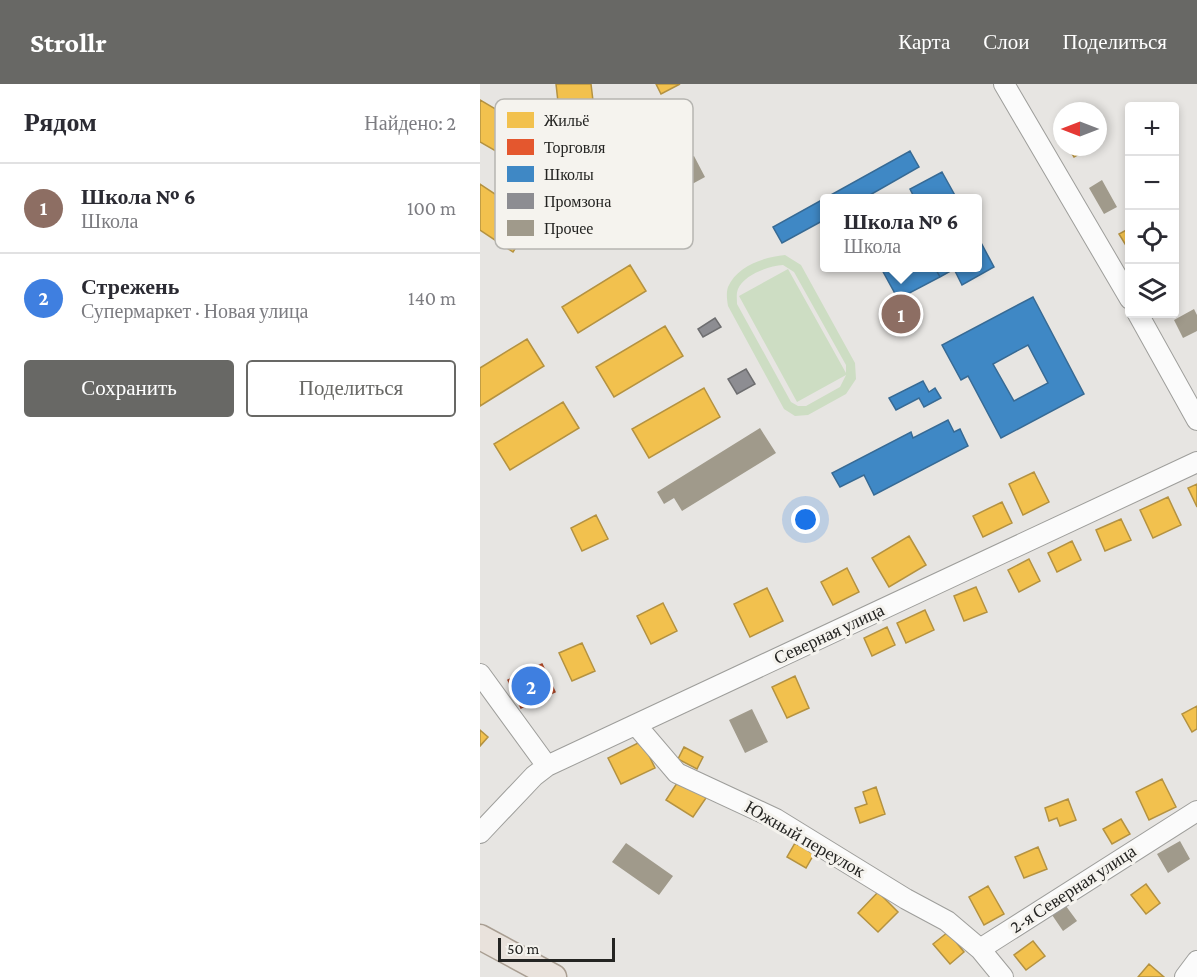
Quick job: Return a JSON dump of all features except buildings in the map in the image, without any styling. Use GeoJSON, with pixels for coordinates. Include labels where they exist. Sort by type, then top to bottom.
{"type":"FeatureCollection","features":[{"type":"Feature","properties":{"kind":"main road"},"geometry":{"type":"LineString","coordinates":[[480,937],[554,977]]}},
{"type":"Feature","properties":{"kind":"street"},"geometry":{"type":"LineString","coordinates":[[1004,84],[1125,290]]}},
{"type":"Feature","properties":{"kind":"street"},"geometry":{"type":"LineString","coordinates":[[1140,318],[1197,420]]}},
{"type":"Feature","properties":{"kind":"street","name":"Северная улица"},"geometry":{"type":"LineString","coordinates":[[480,833],[534,776],[547,766],[1197,462]]}},
{"type":"Feature","properties":{"kind":"street"},"geometry":{"type":"LineString","coordinates":[[480,674],[547,766]]}},
{"type":"Feature","properties":{"kind":"street","name":"Южный переулок"},"geometry":{"type":"LineString","coordinates":[[636,725],[677,773],[776,819],[906,899],[947,921],[980,949]]}},
{"type":"Feature","properties":{"kind":"street","name":"2-я Северная улица"},"geometry":{"type":"LineString","coordinates":[[980,949],[1197,811]]}},
{"type":"Feature","properties":{"kind":"street"},"geometry":{"type":"LineString","coordinates":[[980,949],[1003,977]]}},
{"type":"Feature","properties":{"kind":"street"},"geometry":{"type":"LineString","coordinates":[[1185,977],[1197,961]]}},
{"type":"Feature","properties":{"kind":"green space"},"geometry":{"type":"Polygon","coordinates":[[[785,255],[801,265],[855,363],[856,379],[846,394],[808,415],[795,416],[784,409],[728,306],[728,287],[738,273],[760,260],[785,255]],[[783,265],[764,269],[745,279],[738,289],[737,304],[791,402],[798,406],[806,406],[840,387],[846,375],[797,402],[739,296],[788,269],[846,373],[846,365],[794,272],[783,265]]]}},
{"type":"Feature","properties":{"kind":"place","name":"Школа № 6"},"geometry":{"type":"Point","coordinates":[901,314]}},
{"type":"Feature","properties":{"kind":"place","name":"Стрежень"},"geometry":{"type":"Point","coordinates":[531,686]}}]}
